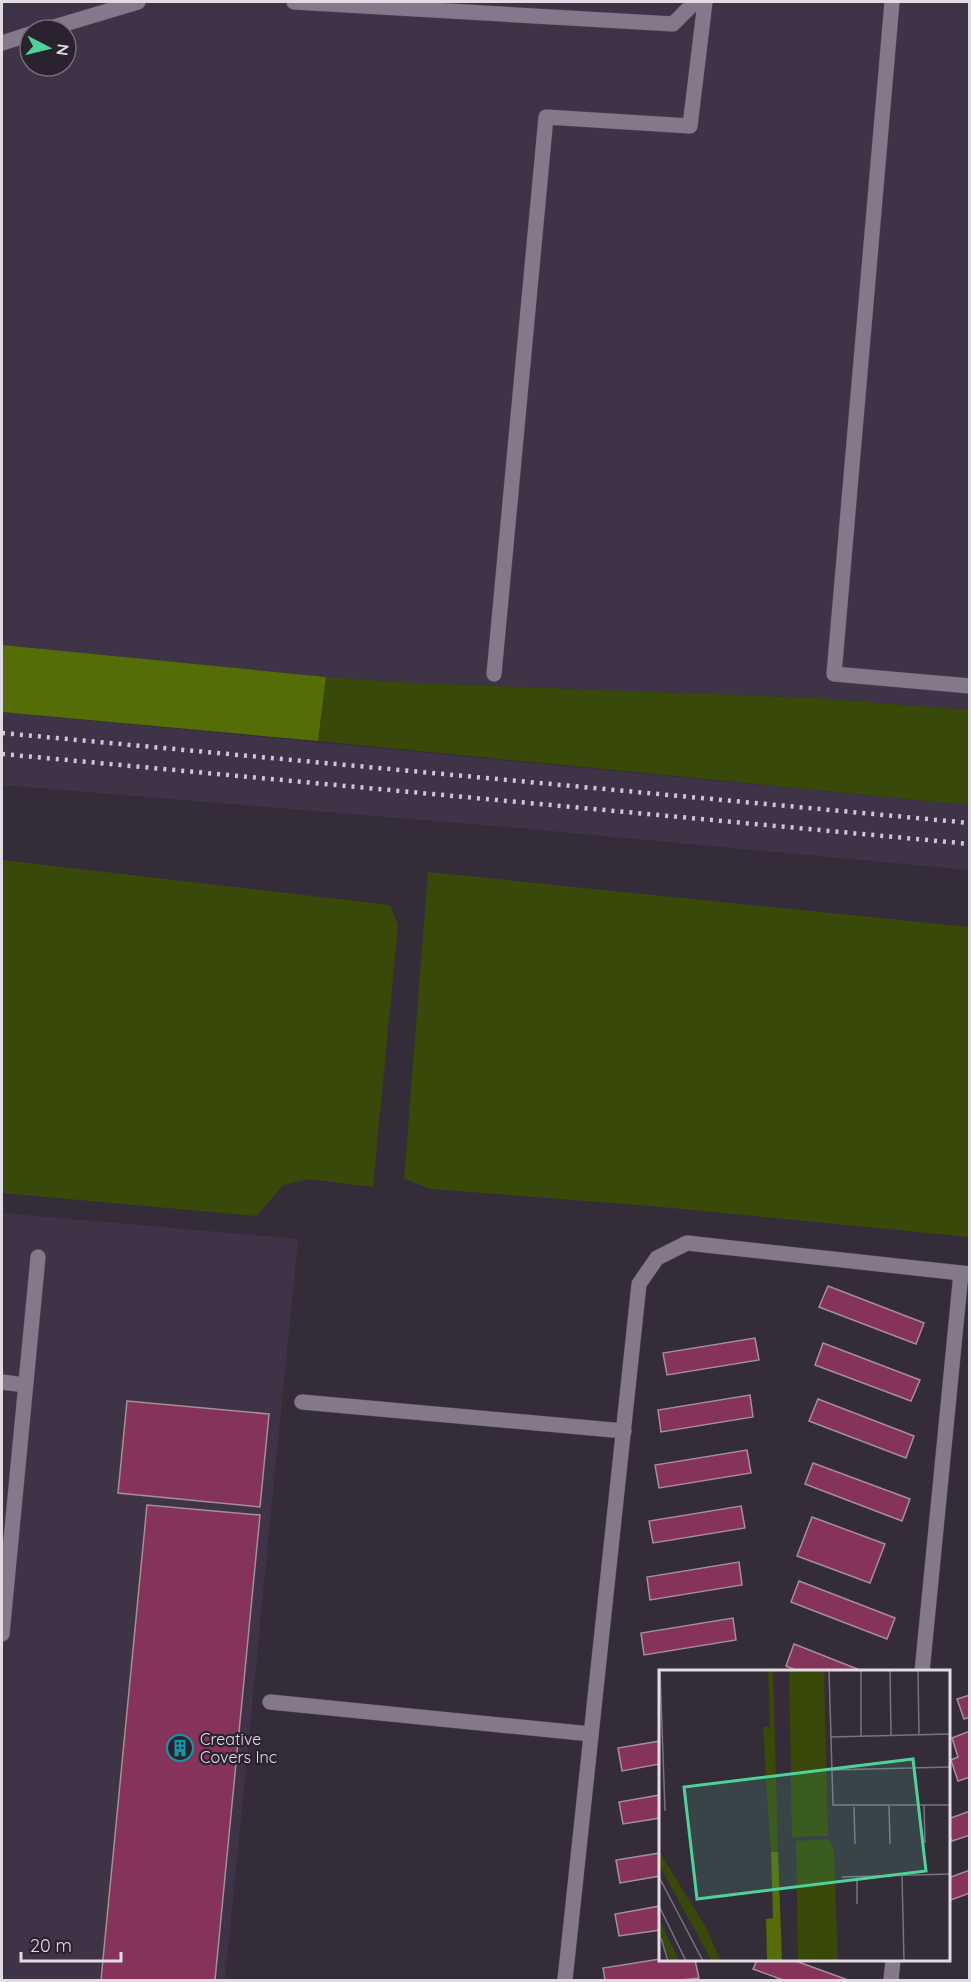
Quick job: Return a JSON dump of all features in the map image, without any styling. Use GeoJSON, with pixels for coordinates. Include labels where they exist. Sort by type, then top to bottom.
{"type":"FeatureCollection","features":[{"type":"Feature","properties":{"kind":"street"},"geometry":{"type":"LineString","coordinates":[[78,20],[138,2]]}},
{"type":"Feature","properties":{"kind":"street"},"geometry":{"type":"LineString","coordinates":[[294,2],[673,24],[695,2]]}},
{"type":"Feature","properties":{"kind":"street"},"geometry":{"type":"LineString","coordinates":[[494,674],[546,117],[690,126],[705,2]]}},
{"type":"Feature","properties":{"kind":"street"},"geometry":{"type":"LineString","coordinates":[[892,2],[834,674],[969,686]]}},
{"type":"Feature","properties":{"kind":"street"},"geometry":{"type":"LineString","coordinates":[[2,43],[18,38]]}},
{"type":"Feature","properties":{"kind":"street"},"geometry":{"type":"LineString","coordinates":[[565,1980],[639,1284],[657,1258],[687,1243],[965,1273],[922,1670]]}},
{"type":"Feature","properties":{"kind":"street"},"geometry":{"type":"LineString","coordinates":[[2,1634],[38,1257]]}},
{"type":"Feature","properties":{"kind":"street"},"geometry":{"type":"LineString","coordinates":[[2,1382],[25,1385]]}},
{"type":"Feature","properties":{"kind":"street"},"geometry":{"type":"LineString","coordinates":[[302,1402],[624,1431]]}},
{"type":"Feature","properties":{"kind":"street"},"geometry":{"type":"LineString","coordinates":[[270,1702],[591,1734]]}},
{"type":"Feature","properties":{"kind":"street"},"geometry":{"type":"LineString","coordinates":[[891,1980],[894,1961]]}},
{"type":"Feature","properties":{"kind":"shaded area"},"geometry":{"type":"Polygon","coordinates":[[[2,2],[969,2],[969,710],[816,698],[417,683],[325,677],[2,645],[2,2]]]}},
{"type":"Feature","properties":{"kind":"shaded area"},"geometry":{"type":"Polygon","coordinates":[[[2,712],[969,805],[969,870],[507,827],[2,785],[2,712]]]}},
{"type":"Feature","properties":{"kind":"shaded area"},"geometry":{"type":"Polygon","coordinates":[[[2,1213],[298,1239],[225,1980],[2,1980],[2,1213]]]}},
{"type":"Feature","properties":{"kind":"green space"},"geometry":{"type":"Polygon","coordinates":[[[2,645],[326,677],[318,741],[2,712],[2,645]]]}},
{"type":"Feature","properties":{"kind":"green space"},"geometry":{"type":"Polygon","coordinates":[[[326,677],[417,683],[816,698],[969,710],[969,805],[318,741],[326,677]]]}},
{"type":"Feature","properties":{"kind":"green space"},"geometry":{"type":"Polygon","coordinates":[[[2,860],[390,905],[398,925],[373,1187],[309,1179],[283,1185],[257,1216],[2,1193],[2,860]]]}},
{"type":"Feature","properties":{"kind":"green space"},"geometry":{"type":"Polygon","coordinates":[[[428,872],[969,927],[969,1237],[651,1206],[432,1189],[404,1179],[428,872]]]}},
{"type":"Feature","properties":{"kind":"building"},"geometry":{"type":"Polygon","coordinates":[[[828,1286],[924,1323],[916,1344],[819,1307],[828,1286]]]}},
{"type":"Feature","properties":{"kind":"building"},"geometry":{"type":"Polygon","coordinates":[[[755,1338],[759,1360],[667,1375],[663,1353],[755,1338]]]}},
{"type":"Feature","properties":{"kind":"building"},"geometry":{"type":"Polygon","coordinates":[[[823,1343],[920,1380],[911,1401],[815,1365],[823,1343]]]}},
{"type":"Feature","properties":{"kind":"building"},"geometry":{"type":"Polygon","coordinates":[[[750,1395],[753,1417],[661,1432],[658,1410],[750,1395]]]}},
{"type":"Feature","properties":{"kind":"building"},"geometry":{"type":"Polygon","coordinates":[[[818,1399],[914,1436],[906,1458],[809,1421],[818,1399]]]}},
{"type":"Feature","properties":{"kind":"building"},"geometry":{"type":"Polygon","coordinates":[[[127,1401],[269,1414],[260,1507],[118,1493],[127,1401]]]}},
{"type":"Feature","properties":{"kind":"building"},"geometry":{"type":"Polygon","coordinates":[[[747,1450],[751,1473],[659,1488],[655,1465],[747,1450]]]}},
{"type":"Feature","properties":{"kind":"building"},"geometry":{"type":"Polygon","coordinates":[[[813,1463],[910,1499],[902,1521],[805,1484],[813,1463]]]}},
{"type":"Feature","properties":{"kind":"building","name":"Creative Covers Inc"},"geometry":{"type":"Polygon","coordinates":[[[147,1505],[260,1515],[215,1980],[101,1980],[147,1505]]]}},
{"type":"Feature","properties":{"kind":"building"},"geometry":{"type":"Polygon","coordinates":[[[741,1506],[745,1528],[653,1543],[649,1521],[741,1506]]]}},
{"type":"Feature","properties":{"kind":"building"},"geometry":{"type":"Polygon","coordinates":[[[812,1517],[885,1544],[870,1583],[797,1556],[812,1517]]]}},
{"type":"Feature","properties":{"kind":"building"},"geometry":{"type":"Polygon","coordinates":[[[739,1562],[742,1585],[650,1600],[647,1577],[739,1562]]]}},
{"type":"Feature","properties":{"kind":"building"},"geometry":{"type":"Polygon","coordinates":[[[799,1581],[895,1618],[887,1639],[791,1602],[799,1581]]]}},
{"type":"Feature","properties":{"kind":"building"},"geometry":{"type":"Polygon","coordinates":[[[733,1618],[736,1640],[644,1655],[641,1633],[733,1618]]]}},
{"type":"Feature","properties":{"kind":"building"},"geometry":{"type":"Polygon","coordinates":[[[794,1644],[860,1670],[795,1670],[786,1666],[794,1644]]]}},
{"type":"Feature","properties":{"kind":"building"},"geometry":{"type":"Polygon","coordinates":[[[970,1695],[970,1717],[964,1719],[957,1699],[970,1695]]]}},
{"type":"Feature","properties":{"kind":"building"},"geometry":{"type":"Polygon","coordinates":[[[970,1731],[970,1777],[958,1781],[951,1760],[958,1757],[952,1738],[970,1731]]]}},
{"type":"Feature","properties":{"kind":"building"},"geometry":{"type":"Polygon","coordinates":[[[659,1741],[659,1764],[622,1771],[618,1748],[659,1741]]]}},
{"type":"Feature","properties":{"kind":"building"},"geometry":{"type":"Polygon","coordinates":[[[659,1795],[659,1818],[623,1824],[619,1802],[659,1795]]]}},
{"type":"Feature","properties":{"kind":"building"},"geometry":{"type":"Polygon","coordinates":[[[970,1811],[970,1835],[952,1841],[950,1818],[970,1811]]]}},
{"type":"Feature","properties":{"kind":"building"},"geometry":{"type":"Polygon","coordinates":[[[659,1853],[659,1876],[620,1883],[616,1860],[659,1853]]]}},
{"type":"Feature","properties":{"kind":"building"},"geometry":{"type":"Polygon","coordinates":[[[970,1870],[970,1893],[950,1900],[950,1877],[970,1870]]]}},
{"type":"Feature","properties":{"kind":"building"},"geometry":{"type":"Polygon","coordinates":[[[659,1906],[659,1930],[619,1936],[615,1914],[659,1906]]]}},
{"type":"Feature","properties":{"kind":"building"},"geometry":{"type":"Polygon","coordinates":[[[659,1959],[659,1961],[695,1961],[699,1978],[605,1980],[603,1968],[659,1959]]]}},
{"type":"Feature","properties":{"kind":"building"},"geometry":{"type":"Polygon","coordinates":[[[757,1961],[796,1961],[848,1980],[783,1980],[753,1969],[757,1961]]]}},
{"type":"Feature","properties":{"kind":"railway"},"geometry":{"type":"LineString","coordinates":[[2,733],[970,823]]}},
{"type":"Feature","properties":{"kind":"railway"},"geometry":{"type":"LineString","coordinates":[[2,754],[970,844]]}},
{"type":"Feature","properties":{"kind":"place","name":"Creative Covers Inc"},"geometry":{"type":"Point","coordinates":[180,1748]}}]}
